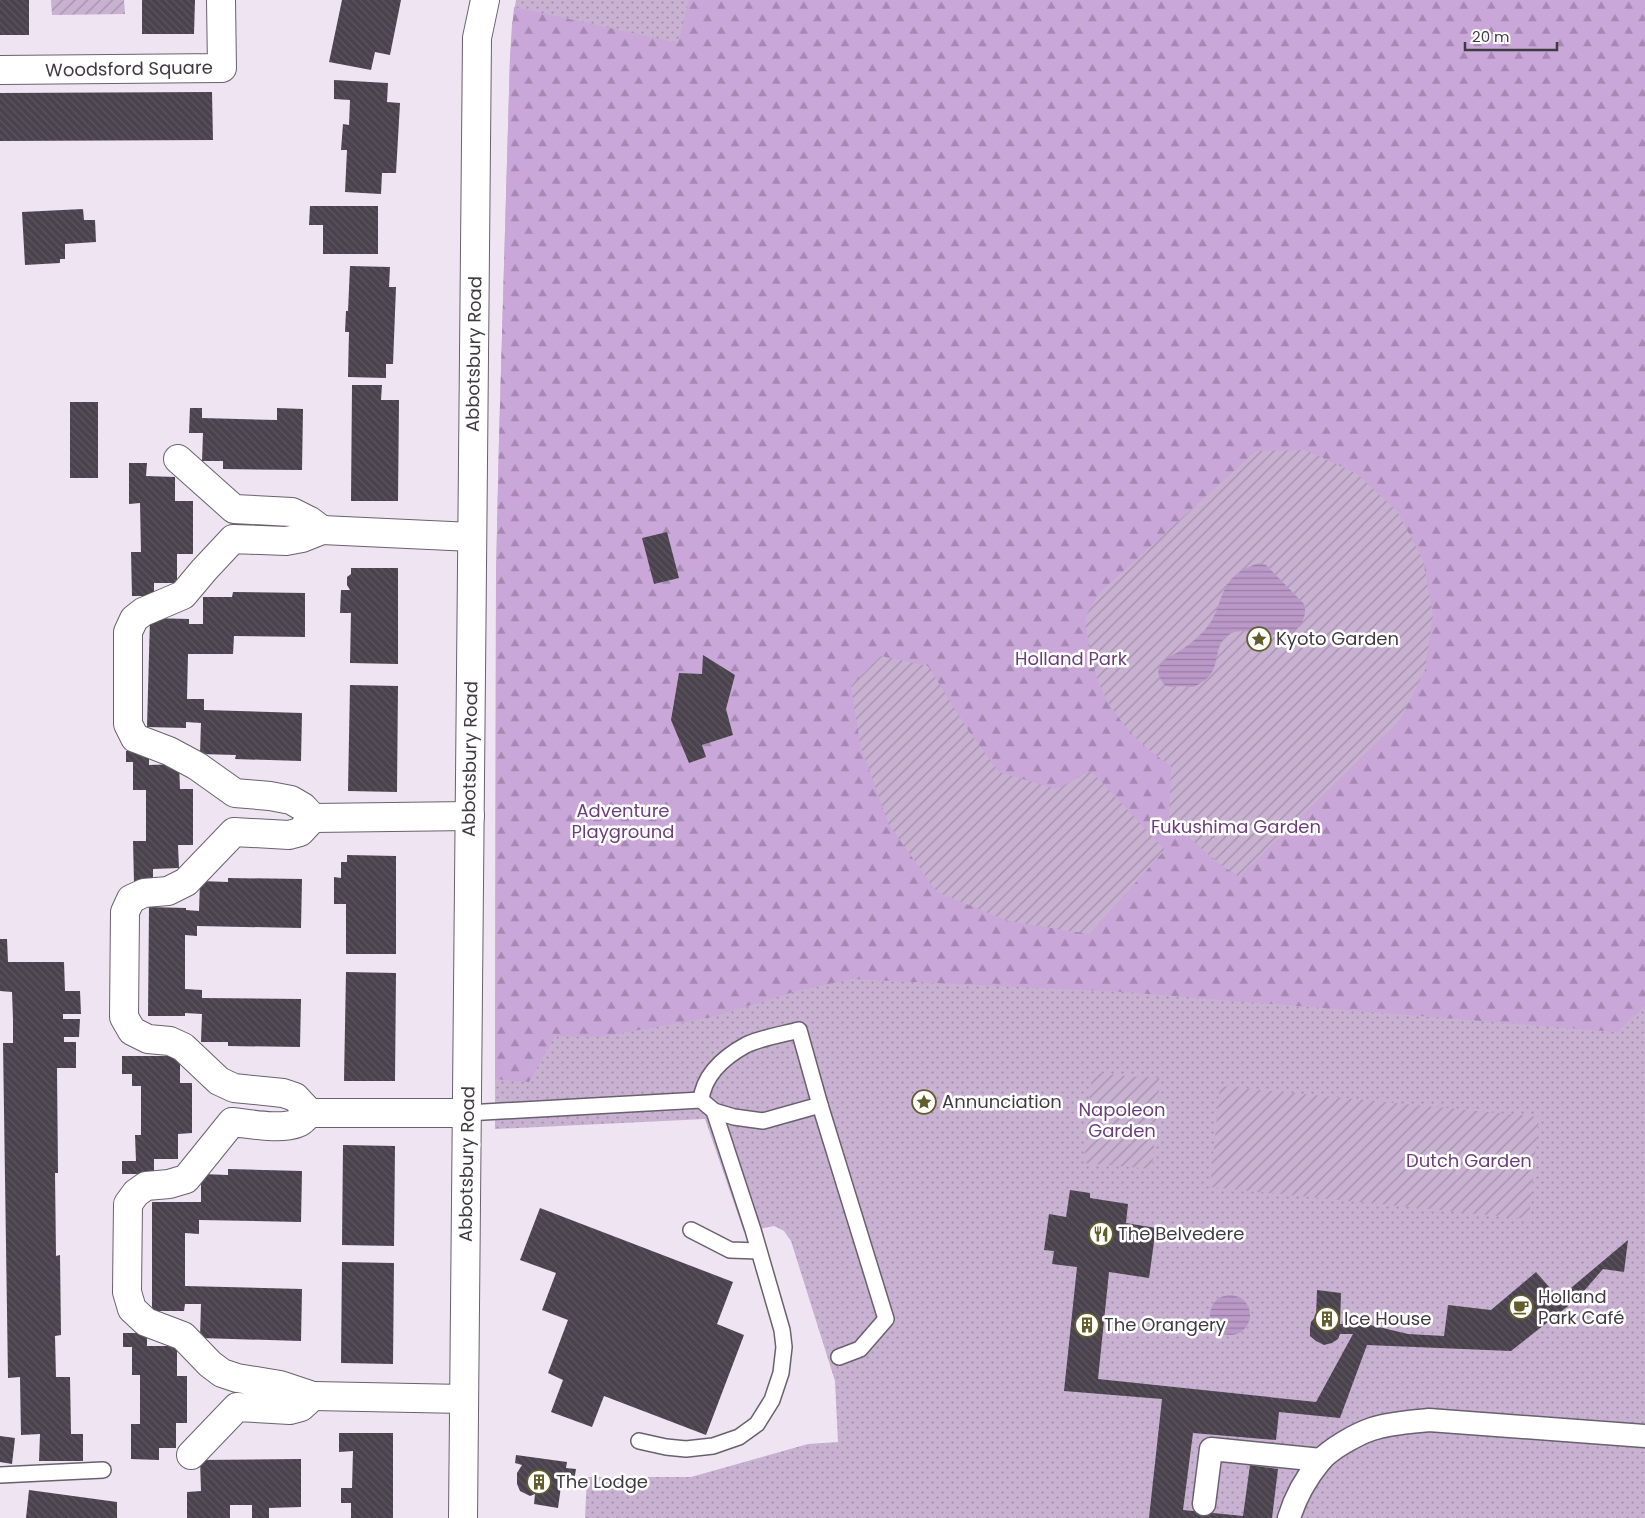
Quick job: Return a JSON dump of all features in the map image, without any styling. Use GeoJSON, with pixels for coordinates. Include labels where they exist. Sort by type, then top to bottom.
{"type":"FeatureCollection","features":[{"type":"Feature","properties":{"kind":"street","name":"Woodsford Square"},"geometry":{"type":"LineString","coordinates":[[0,70],[222,68],[221,0]]}},
{"type":"Feature","properties":{"kind":"street","name":"Abbotsbury Road"},"geometry":{"type":"LineString","coordinates":[[463,1518],[477,38],[485,0]]}},
{"type":"Feature","properties":{"kind":"street"},"geometry":{"type":"LineString","coordinates":[[178,459],[234,509],[292,512],[310,521],[322,530]]}},
{"type":"Feature","properties":{"kind":"street"},"geometry":{"type":"LineString","coordinates":[[234,509],[233,539],[183,596],[143,612],[134,619],[128,632],[128,724],[134,738],[169,751],[197,766],[235,793],[291,800],[303,807],[313,818]]}},
{"type":"Feature","properties":{"kind":"street"},"geometry":{"type":"LineString","coordinates":[[233,539],[286,541],[302,538],[322,530],[472,537]]}},
{"type":"Feature","properties":{"kind":"street"},"geometry":{"type":"LineString","coordinates":[[235,793],[234,832],[186,882],[168,891],[144,893],[131,899],[125,912],[124,1017],[132,1031],[148,1039],[170,1041],[183,1047],[219,1081],[234,1088],[283,1093],[295,1097],[310,1113]]}},
{"type":"Feature","properties":{"kind":"street"},"geometry":{"type":"LineString","coordinates":[[234,832],[289,835],[300,832],[313,818],[470,816]]}},
{"type":"Feature","properties":{"kind":"street"},"geometry":{"type":"LineString","coordinates":[[234,1088],[232,1122],[186,1179],[169,1184],[146,1186],[136,1193],[128,1204],[127,1292],[132,1309],[146,1322],[183,1336],[210,1364],[222,1373],[237,1378],[280,1385],[313,1396],[464,1399]]}},
{"type":"Feature","properties":{"kind":"street"},"geometry":{"type":"LineString","coordinates":[[232,1122],[286,1126],[299,1123],[310,1113],[467,1113]]}},
{"type":"Feature","properties":{"kind":"street"},"geometry":{"type":"LineString","coordinates":[[190,1454],[237,1408],[237,1378]]}},
{"type":"Feature","properties":{"kind":"street"},"geometry":{"type":"LineString","coordinates":[[237,1408],[290,1410],[301,1407],[313,1396]]}},
{"type":"Feature","properties":{"kind":"street"},"geometry":{"type":"LineString","coordinates":[[1289,1518],[1301,1490],[1321,1460],[1352,1439],[1372,1429],[1428,1420],[1645,1436]]}},
{"type":"Feature","properties":{"kind":"street"},"geometry":{"type":"LineString","coordinates":[[1204,1504],[1211,1449],[1321,1460]]}},
{"type":"Feature","properties":{"kind":"lane"},"geometry":{"type":"LineString","coordinates":[[701,1100],[704,1086],[710,1074],[720,1062],[747,1045],[799,1030],[820,1105],[886,1319],[860,1349],[839,1358]]}},
{"type":"Feature","properties":{"kind":"lane"},"geometry":{"type":"LineString","coordinates":[[467,1113],[701,1100],[714,1111],[763,1121],[820,1105]]}},
{"type":"Feature","properties":{"kind":"lane"},"geometry":{"type":"LineString","coordinates":[[639,1441],[666,1448],[686,1449],[714,1446],[739,1437],[757,1424],[772,1400],[781,1373],[784,1347],[782,1330],[714,1111]]}},
{"type":"Feature","properties":{"kind":"lane"},"geometry":{"type":"LineString","coordinates":[[691,1230],[730,1250],[758,1251]]}},
{"type":"Feature","properties":{"kind":"lane"},"geometry":{"type":"LineString","coordinates":[[0,1475],[103,1470]]}},
{"type":"Feature","properties":{"kind":"green space"},"geometry":{"type":"Polygon","coordinates":[[[51,0],[124,0],[125,14],[52,15],[51,0]]]}},
{"type":"Feature","properties":{"kind":"green space","name":"Holland Park"},"geometry":{"type":"Polygon","coordinates":[[[516,0],[1645,0],[1645,1518],[585,1518],[587,1477],[691,1477],[808,1444],[838,1442],[835,1381],[791,1241],[784,1231],[774,1226],[744,1232],[705,1119],[495,1129],[496,576],[510,58],[512,24],[516,0]]]}},
{"type":"Feature","properties":{"kind":"green space","name":"Holland Park"},"geometry":{"type":"Polygon","coordinates":[[[689,0],[1645,0],[1645,1006],[1617,1032],[1124,992],[853,979],[800,990],[712,1017],[599,1037],[555,1036],[529,1082],[495,1079],[496,576],[510,58],[514,7],[678,43],[689,0]]]}},
{"type":"Feature","properties":{"kind":"green space","name":"Kyoto Garden"},"geometry":{"type":"Polygon","coordinates":[[[1305,450],[1356,473],[1397,511],[1423,560],[1433,615],[1425,670],[1400,720],[1239,877],[1202,849],[1169,817],[1171,766],[1140,742],[1116,714],[1106,698],[1098,681],[1093,663],[1085,620],[1099,593],[1256,451],[1305,450]]]}},
{"type":"Feature","properties":{"kind":"green space"},"geometry":{"type":"Polygon","coordinates":[[[881,656],[928,666],[968,730],[999,772],[1056,789],[1091,771],[1165,850],[1089,934],[1008,921],[937,892],[889,825],[860,744],[851,686],[881,656]]]}},
{"type":"Feature","properties":{"kind":"green space","name":"Napoleon Garden"},"geometry":{"type":"Polygon","coordinates":[[[1092,1073],[1160,1079],[1152,1169],[1084,1163],[1092,1073]]]}},
{"type":"Feature","properties":{"kind":"green space","name":"Dutch Garden"},"geometry":{"type":"Polygon","coordinates":[[[1220,1086],[1539,1117],[1529,1219],[1210,1187],[1220,1086]]]}},
{"type":"Feature","properties":{"kind":"shaded area"},"geometry":{"type":"Polygon","coordinates":[[[1259,563],[1266,565],[1304,604],[1305,615],[1300,625],[1286,634],[1277,635],[1250,631],[1232,633],[1225,637],[1221,643],[1213,671],[1209,677],[1193,687],[1170,687],[1165,685],[1161,680],[1158,670],[1162,663],[1202,633],[1216,613],[1227,585],[1234,577],[1244,569],[1259,563]]]}},
{"type":"Feature","properties":{"kind":"shaded area"},"geometry":{"type":"Polygon","coordinates":[[[1230,1295],[1244,1301],[1250,1315],[1244,1329],[1230,1335],[1216,1329],[1210,1315],[1216,1301],[1230,1295]]]}},
{"type":"Feature","properties":{"kind":"building"},"geometry":{"type":"Polygon","coordinates":[[[0,0],[29,0],[29,35],[0,35],[0,0]]]}},
{"type":"Feature","properties":{"kind":"building"},"geometry":{"type":"Polygon","coordinates":[[[142,0],[195,0],[194,34],[142,34],[142,0]]]}},
{"type":"Feature","properties":{"kind":"building"},"geometry":{"type":"Polygon","coordinates":[[[342,0],[401,0],[390,55],[375,52],[371,70],[329,62],[342,0]]]}},
{"type":"Feature","properties":{"kind":"building"},"geometry":{"type":"Polygon","coordinates":[[[334,80],[388,83],[387,102],[400,103],[396,173],[382,173],[381,194],[345,192],[347,150],[341,150],[343,124],[349,125],[350,100],[334,99],[334,80]]]}},
{"type":"Feature","properties":{"kind":"building"},"geometry":{"type":"Polygon","coordinates":[[[212,92],[213,140],[0,141],[0,93],[212,92]]]}},
{"type":"Feature","properties":{"kind":"building"},"geometry":{"type":"Polygon","coordinates":[[[310,206],[378,206],[378,254],[323,254],[323,225],[309,225],[310,206]]]}},
{"type":"Feature","properties":{"kind":"building"},"geometry":{"type":"Polygon","coordinates":[[[83,209],[84,220],[95,220],[96,242],[65,244],[65,259],[60,259],[60,263],[25,265],[22,212],[83,209]]]}},
{"type":"Feature","properties":{"kind":"building"},"geometry":{"type":"Polygon","coordinates":[[[350,266],[390,267],[389,287],[396,287],[393,364],[386,364],[386,378],[348,377],[349,332],[345,332],[350,266]]]}},
{"type":"Feature","properties":{"kind":"building"},"geometry":{"type":"Polygon","coordinates":[[[352,385],[382,385],[381,400],[399,400],[398,501],[351,501],[352,385]]]}},
{"type":"Feature","properties":{"kind":"building"},"geometry":{"type":"Polygon","coordinates":[[[70,402],[98,402],[98,478],[70,478],[70,402]]]}},
{"type":"Feature","properties":{"kind":"building"},"geometry":{"type":"Polygon","coordinates":[[[190,408],[202,408],[202,418],[277,420],[277,408],[303,409],[302,470],[223,469],[223,461],[202,461],[203,433],[189,433],[190,408]]]}},
{"type":"Feature","properties":{"kind":"building"},"geometry":{"type":"Polygon","coordinates":[[[129,463],[147,463],[146,476],[175,477],[175,501],[193,501],[193,554],[177,554],[177,583],[154,583],[154,596],[132,596],[131,552],[141,552],[140,503],[129,504],[129,463]]]}},
{"type":"Feature","properties":{"kind":"building"},"geometry":{"type":"Polygon","coordinates":[[[667,532],[679,578],[654,584],[642,538],[667,532]]]}},
{"type":"Feature","properties":{"kind":"building"},"geometry":{"type":"Polygon","coordinates":[[[351,568],[398,568],[398,664],[350,663],[351,613],[340,613],[341,590],[350,590],[347,585],[347,577],[351,574],[351,568]]]}},
{"type":"Feature","properties":{"kind":"building"},"geometry":{"type":"Polygon","coordinates":[[[233,592],[305,593],[305,637],[234,636],[233,654],[188,654],[187,699],[204,699],[204,710],[302,713],[301,761],[235,759],[236,755],[200,754],[201,723],[186,722],[186,728],[147,727],[150,618],[189,619],[189,624],[203,624],[203,597],[232,597],[233,592]]]}},
{"type":"Feature","properties":{"kind":"building"},"geometry":{"type":"Polygon","coordinates":[[[703,655],[735,675],[726,709],[733,735],[702,745],[706,757],[689,763],[671,720],[679,673],[702,674],[703,655]]]}},
{"type":"Feature","properties":{"kind":"building"},"geometry":{"type":"Polygon","coordinates":[[[350,685],[398,686],[397,792],[348,791],[350,685]]]}},
{"type":"Feature","properties":{"kind":"building"},"geometry":{"type":"Polygon","coordinates":[[[126,751],[149,751],[149,765],[179,764],[180,789],[193,789],[193,845],[178,845],[179,868],[153,869],[153,882],[134,882],[133,841],[146,841],[146,790],[133,790],[133,762],[126,762],[126,751]]]}},
{"type":"Feature","properties":{"kind":"building"},"geometry":{"type":"Polygon","coordinates":[[[347,855],[396,856],[396,954],[346,954],[346,904],[334,904],[334,877],[341,878],[341,862],[347,862],[347,855]]]}},
{"type":"Feature","properties":{"kind":"building"},"geometry":{"type":"Polygon","coordinates":[[[228,878],[302,879],[301,928],[197,926],[197,936],[185,935],[185,989],[202,990],[202,998],[301,999],[300,1047],[228,1046],[228,1042],[201,1042],[202,1014],[185,1013],[185,1016],[148,1016],[149,907],[186,908],[186,910],[199,911],[200,881],[228,882],[228,878]]]}},
{"type":"Feature","properties":{"kind":"building"},"geometry":{"type":"Polygon","coordinates":[[[0,939],[7,939],[8,962],[64,962],[65,991],[80,991],[81,1014],[63,1014],[63,1019],[80,1019],[79,1037],[64,1037],[64,1042],[76,1042],[76,1068],[57,1068],[58,1173],[55,1173],[56,1256],[60,1255],[61,1335],[55,1336],[56,1377],[70,1377],[71,1434],[83,1434],[83,1461],[39,1461],[40,1434],[21,1435],[20,1377],[8,1378],[3,1043],[13,1043],[13,1020],[12,992],[0,991],[0,939]]]}},
{"type":"Feature","properties":{"kind":"building"},"geometry":{"type":"Polygon","coordinates":[[[346,972],[396,973],[395,1081],[344,1081],[346,972]]]}},
{"type":"Feature","properties":{"kind":"building"},"geometry":{"type":"Polygon","coordinates":[[[122,1056],[180,1056],[180,1083],[192,1083],[192,1133],[178,1134],[178,1159],[154,1159],[154,1174],[122,1174],[122,1161],[136,1161],[135,1135],[141,1135],[141,1086],[132,1086],[132,1074],[122,1074],[122,1056]]]}},
{"type":"Feature","properties":{"kind":"building"},"geometry":{"type":"Polygon","coordinates":[[[343,1145],[395,1146],[394,1246],[342,1245],[343,1145]]]}},
{"type":"Feature","properties":{"kind":"building"},"geometry":{"type":"Polygon","coordinates":[[[228,1169],[302,1171],[301,1222],[199,1220],[199,1234],[185,1233],[185,1286],[302,1289],[301,1341],[200,1338],[201,1304],[185,1304],[184,1311],[152,1311],[152,1202],[201,1202],[201,1174],[228,1175],[228,1169]]]}},
{"type":"Feature","properties":{"kind":"building"},"geometry":{"type":"Polygon","coordinates":[[[1070,1190],[1090,1193],[1090,1198],[1128,1204],[1126,1223],[1156,1228],[1149,1278],[1109,1272],[1098,1379],[1316,1402],[1353,1334],[1340,1334],[1338,1339],[1324,1345],[1310,1336],[1311,1322],[1316,1316],[1317,1290],[1341,1293],[1340,1324],[1362,1323],[1408,1334],[1444,1336],[1448,1305],[1491,1310],[1536,1272],[1559,1298],[1628,1240],[1624,1272],[1603,1269],[1577,1299],[1511,1351],[1367,1345],[1340,1418],[1279,1412],[1276,1440],[1193,1433],[1183,1510],[1243,1516],[1250,1465],[1278,1469],[1272,1518],[1149,1518],[1162,1399],[1064,1391],[1077,1267],[1052,1264],[1054,1251],[1044,1250],[1049,1214],[1066,1217],[1070,1190]]]}},
{"type":"Feature","properties":{"kind":"building"},"geometry":{"type":"Polygon","coordinates":[[[540,1208],[733,1282],[717,1324],[744,1335],[706,1435],[604,1396],[592,1427],[551,1412],[563,1380],[548,1373],[568,1320],[542,1310],[556,1273],[520,1260],[540,1208]]]}},
{"type":"Feature","properties":{"kind":"building"},"geometry":{"type":"Polygon","coordinates":[[[342,1262],[394,1263],[393,1364],[341,1363],[342,1262]]]}},
{"type":"Feature","properties":{"kind":"building"},"geometry":{"type":"Polygon","coordinates":[[[123,1333],[147,1333],[147,1346],[177,1346],[177,1376],[187,1376],[187,1423],[176,1423],[176,1448],[159,1448],[159,1460],[131,1459],[131,1424],[140,1424],[140,1375],[132,1375],[132,1347],[123,1347],[123,1333]]]}},
{"type":"Feature","properties":{"kind":"building"},"geometry":{"type":"Polygon","coordinates":[[[339,1433],[393,1433],[393,1518],[351,1518],[351,1503],[341,1503],[341,1488],[352,1488],[353,1451],[339,1452],[339,1433]]]}},
{"type":"Feature","properties":{"kind":"building"},"geometry":{"type":"Polygon","coordinates":[[[0,1436],[15,1438],[12,1464],[0,1462],[0,1436]]]}},
{"type":"Feature","properties":{"kind":"building","name":"The Lodge"},"geometry":{"type":"Polygon","coordinates":[[[516,1455],[567,1462],[566,1468],[576,1469],[574,1481],[562,1479],[558,1508],[534,1504],[535,1494],[530,1496],[520,1491],[517,1484],[517,1473],[522,1465],[515,1463],[516,1455]]]}},
{"type":"Feature","properties":{"kind":"building"},"geometry":{"type":"Polygon","coordinates":[[[301,1459],[301,1507],[269,1508],[269,1518],[252,1518],[252,1505],[230,1505],[230,1518],[187,1518],[187,1492],[201,1491],[200,1460],[301,1459]]]}},
{"type":"Feature","properties":{"kind":"building"},"geometry":{"type":"Polygon","coordinates":[[[29,1490],[117,1502],[117,1518],[26,1518],[29,1490]]]}},
{"type":"Feature","properties":{"kind":"place","name":"Kyoto Garden"},"geometry":{"type":"Point","coordinates":[1259,639]}},
{"type":"Feature","properties":{"kind":"place","name":"Annunciation"},"geometry":{"type":"Point","coordinates":[924,1102]}},
{"type":"Feature","properties":{"kind":"place","name":"The Belvedere"},"geometry":{"type":"Point","coordinates":[1101,1234]}},
{"type":"Feature","properties":{"kind":"place","name":"Holland Park Café"},"geometry":{"type":"Point","coordinates":[1521,1307]}},
{"type":"Feature","properties":{"kind":"place","name":"Ice House"},"geometry":{"type":"Point","coordinates":[1327,1319]}},
{"type":"Feature","properties":{"kind":"place","name":"The Orangery"},"geometry":{"type":"Point","coordinates":[1087,1325]}},
{"type":"Feature","properties":{"kind":"place","name":"The Lodge"},"geometry":{"type":"Point","coordinates":[539,1482]}},
{"type":"Feature","properties":{"kind":"park label","name":"Adventure Playground"},"geometry":{"type":"Point","coordinates":[623,821]}},
{"type":"Feature","properties":{"kind":"park label","name":"Fukushima Garden"},"geometry":{"type":"Point","coordinates":[1236,827]}}]}
